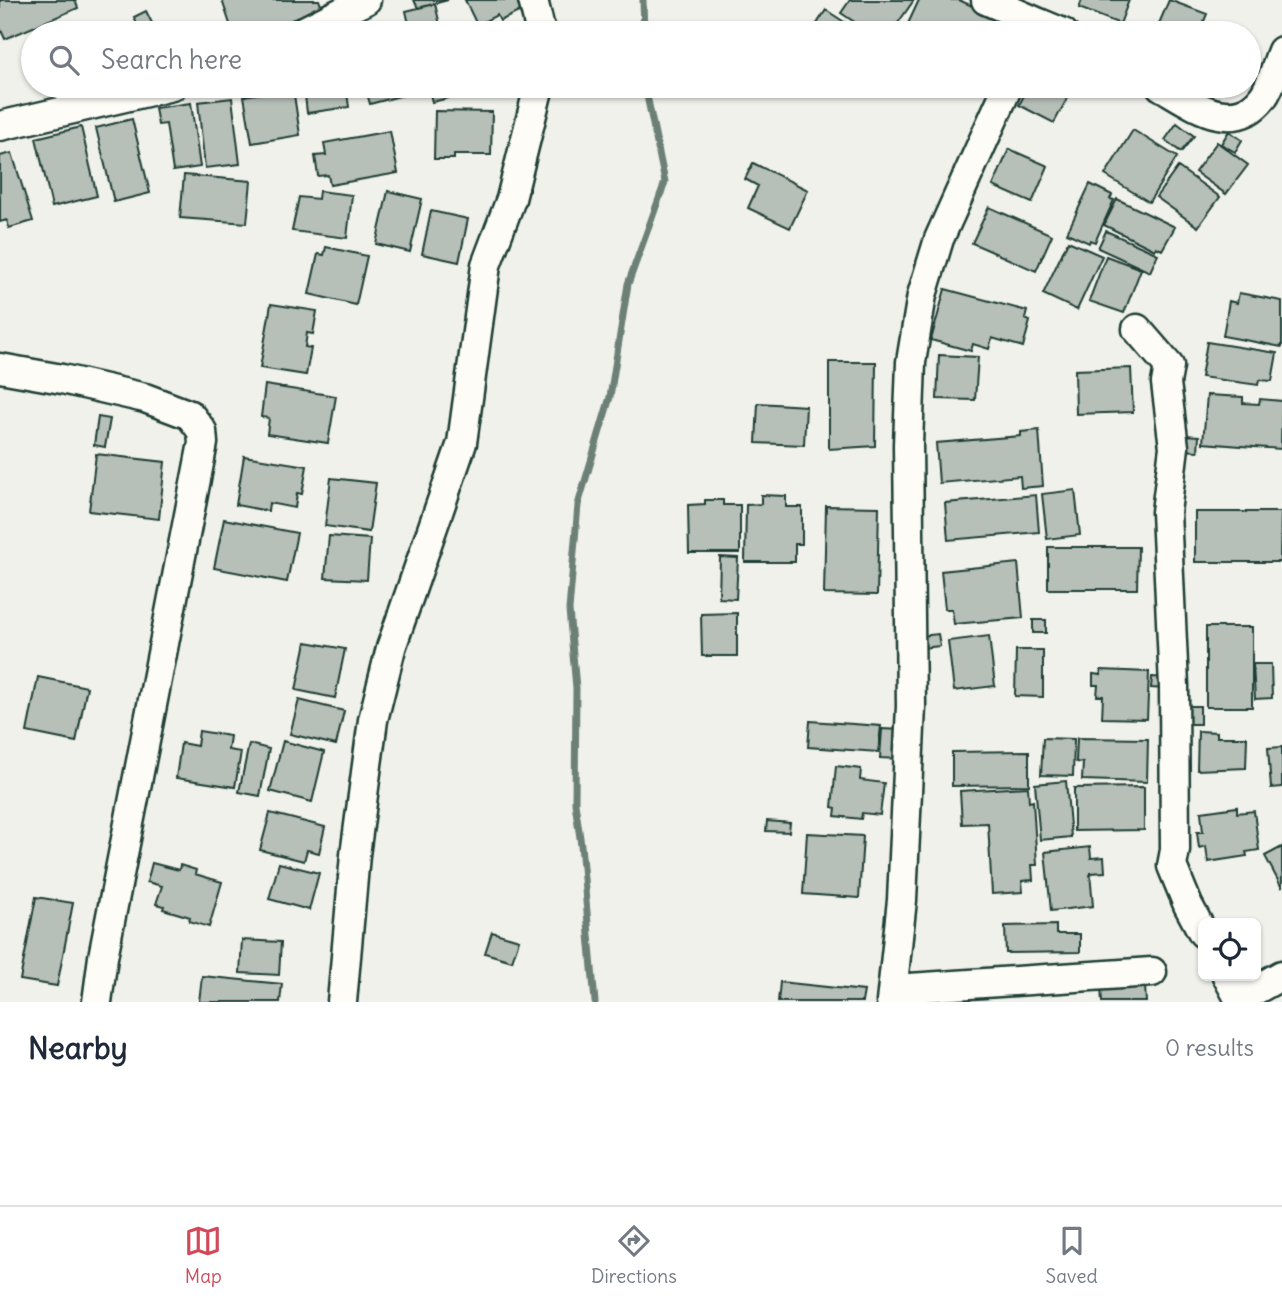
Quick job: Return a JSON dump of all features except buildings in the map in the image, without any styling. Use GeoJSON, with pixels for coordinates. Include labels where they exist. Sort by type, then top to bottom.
{"type":"FeatureCollection","features":[{"type":"Feature","properties":{"kind":"street"},"geometry":{"type":"LineString","coordinates":[[324,21],[366,0]]}},
{"type":"Feature","properties":{"kind":"street"},"geometry":{"type":"LineString","coordinates":[[533,0],[538,21]]}},
{"type":"Feature","properties":{"kind":"street"},"geometry":{"type":"LineString","coordinates":[[986,0],[1027,21]]}},
{"type":"Feature","properties":{"kind":"street"},"geometry":{"type":"LineString","coordinates":[[1182,98],[1210,114],[1231,116],[1249,109],[1263,97],[1282,51]]}},
{"type":"Feature","properties":{"kind":"street"},"geometry":{"type":"LineString","coordinates":[[0,125],[127,98]]}},
{"type":"Feature","properties":{"kind":"street"},"geometry":{"type":"LineString","coordinates":[[342,1002],[355,855],[373,720],[391,648],[463,443],[486,265],[510,199],[536,98]]}},
{"type":"Feature","properties":{"kind":"street"},"geometry":{"type":"LineString","coordinates":[[1003,98],[939,239],[922,295],[911,362],[908,458],[911,706],[902,900],[892,995],[1152,972]]}},
{"type":"Feature","properties":{"kind":"street"},"geometry":{"type":"LineString","coordinates":[[1137,329],[1169,366],[1166,383],[1174,447],[1166,512],[1174,686],[1175,850],[1172,866],[1198,924]]}},
{"type":"Feature","properties":{"kind":"street"},"geometry":{"type":"LineString","coordinates":[[0,368],[145,398],[190,415],[202,431],[203,443],[103,957],[97,1002]]}},
{"type":"Feature","properties":{"kind":"street"},"geometry":{"type":"LineString","coordinates":[[1236,992],[1282,975]]}},
{"type":"Feature","properties":{"kind":"waterway"},"geometry":{"type":"LineString","coordinates":[[643,0],[644,21]]}},
{"type":"Feature","properties":{"kind":"waterway"},"geometry":{"type":"LineString","coordinates":[[595,1002],[575,803],[576,688],[569,610],[578,505],[610,397],[628,284],[665,182],[648,98]]}}]}
